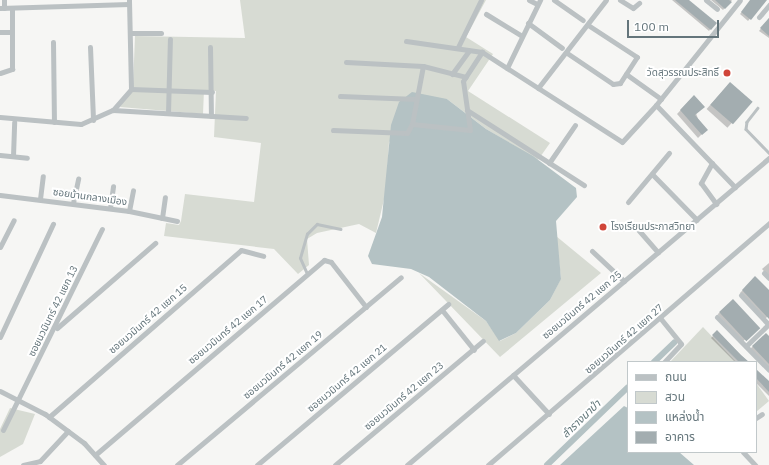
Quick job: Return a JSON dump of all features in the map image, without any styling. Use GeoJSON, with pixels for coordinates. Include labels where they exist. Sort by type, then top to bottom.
{"type":"FeatureCollection","features":[{"type":"Feature","properties":{"kind":"street"},"geometry":{"type":"LineString","coordinates":[[0,117],[81,124],[113,110],[130,89],[132,33],[129,2],[50,7],[2,8],[4,0]]}},
{"type":"Feature","properties":{"kind":"street"},"geometry":{"type":"LineString","coordinates":[[50,0],[50,7]]}},
{"type":"Feature","properties":{"kind":"street"},"geometry":{"type":"LineString","coordinates":[[458,47],[481,0]]}},
{"type":"Feature","properties":{"kind":"street"},"geometry":{"type":"LineString","coordinates":[[507,68],[538,2],[529,0]]}},
{"type":"Feature","properties":{"kind":"street"},"geometry":{"type":"LineString","coordinates":[[554,0],[584,20]]}},
{"type":"Feature","properties":{"kind":"street"},"geometry":{"type":"LineString","coordinates":[[538,88],[567,53],[606,0]]}},
{"type":"Feature","properties":{"kind":"street"},"geometry":{"type":"LineString","coordinates":[[620,0],[633,8],[639,3]]}},
{"type":"Feature","properties":{"kind":"street"},"geometry":{"type":"LineString","coordinates":[[706,0],[717,9]]}},
{"type":"Feature","properties":{"kind":"street"},"geometry":{"type":"LineString","coordinates":[[406,41],[458,47],[469,51],[482,52],[622,142],[661,99],[740,0]]}},
{"type":"Feature","properties":{"kind":"street"},"geometry":{"type":"LineString","coordinates":[[759,17],[769,5]]}},
{"type":"Feature","properties":{"kind":"street"},"geometry":{"type":"LineString","coordinates":[[0,73],[12,69],[12,8]]}},
{"type":"Feature","properties":{"kind":"street"},"geometry":{"type":"LineString","coordinates":[[486,14],[522,36]]}},
{"type":"Feature","properties":{"kind":"street"},"geometry":{"type":"LineString","coordinates":[[528,23],[562,48]]}},
{"type":"Feature","properties":{"kind":"street"},"geometry":{"type":"LineString","coordinates":[[567,53],[613,84],[618,84],[626,74],[637,57],[588,25]]}},
{"type":"Feature","properties":{"kind":"street"},"geometry":{"type":"LineString","coordinates":[[0,32],[12,32]]}},
{"type":"Feature","properties":{"kind":"street"},"geometry":{"type":"LineString","coordinates":[[132,33],[161,33]]}},
{"type":"Feature","properties":{"kind":"street"},"geometry":{"type":"LineString","coordinates":[[168,113],[171,88],[170,39]]}},
{"type":"Feature","properties":{"kind":"street"},"geometry":{"type":"LineString","coordinates":[[53,42],[54,122]]}},
{"type":"Feature","properties":{"kind":"street"},"geometry":{"type":"LineString","coordinates":[[90,47],[93,120]]}},
{"type":"Feature","properties":{"kind":"street"},"geometry":{"type":"LineString","coordinates":[[210,47],[212,92],[211,116]]}},
{"type":"Feature","properties":{"kind":"street"},"geometry":{"type":"LineString","coordinates":[[452,74],[469,51]]}},
{"type":"Feature","properties":{"kind":"street"},"geometry":{"type":"LineString","coordinates":[[412,124],[470,130],[467,110],[466,77],[482,52]]}},
{"type":"Feature","properties":{"kind":"street"},"geometry":{"type":"LineString","coordinates":[[346,62],[423,66],[466,77]]}},
{"type":"Feature","properties":{"kind":"street"},"geometry":{"type":"LineString","coordinates":[[333,130],[407,132],[412,124],[423,66]]}},
{"type":"Feature","properties":{"kind":"street"},"geometry":{"type":"LineString","coordinates":[[626,74],[661,99]]}},
{"type":"Feature","properties":{"kind":"street"},"geometry":{"type":"LineString","coordinates":[[130,89],[171,88],[212,92]]}},
{"type":"Feature","properties":{"kind":"street"},"geometry":{"type":"LineString","coordinates":[[340,96],[416,99]]}},
{"type":"Feature","properties":{"kind":"street"},"geometry":{"type":"LineString","coordinates":[[656,105],[735,187]]}},
{"type":"Feature","properties":{"kind":"street"},"geometry":{"type":"LineString","coordinates":[[113,110],[246,118]]}},
{"type":"Feature","properties":{"kind":"street"},"geometry":{"type":"LineString","coordinates":[[467,110],[584,185]]}},
{"type":"Feature","properties":{"kind":"street"},"geometry":{"type":"LineString","coordinates":[[13,156],[14,122]]}},
{"type":"Feature","properties":{"kind":"street"},"geometry":{"type":"LineString","coordinates":[[549,163],[576,126]]}},
{"type":"Feature","properties":{"kind":"street"},"geometry":{"type":"LineString","coordinates":[[628,202],[669,154]]}},
{"type":"Feature","properties":{"kind":"street"},"geometry":{"type":"LineString","coordinates":[[0,155],[27,158]]}},
{"type":"Feature","properties":{"kind":"street","name":"ซอยนวมินทร์ 42 แยก 25"},"geometry":{"type":"LineString","coordinates":[[407,465],[769,158]]}},
{"type":"Feature","properties":{"kind":"street"},"geometry":{"type":"LineString","coordinates":[[712,163],[701,183],[716,204]]}},
{"type":"Feature","properties":{"kind":"street"},"geometry":{"type":"LineString","coordinates":[[652,174],[696,220]]}},
{"type":"Feature","properties":{"kind":"street"},"geometry":{"type":"LineString","coordinates":[[40,199],[43,176]]}},
{"type":"Feature","properties":{"kind":"street"},"geometry":{"type":"LineString","coordinates":[[73,203],[78,179]]}},
{"type":"Feature","properties":{"kind":"street"},"geometry":{"type":"LineString","coordinates":[[110,208],[113,186]]}},
{"type":"Feature","properties":{"kind":"street"},"geometry":{"type":"LineString","coordinates":[[129,211],[133,190]]}},
{"type":"Feature","properties":{"kind":"street","name":"ซอยบ้านกลางเมือง"},"geometry":{"type":"LineString","coordinates":[[0,195],[110,208],[177,222]]}},
{"type":"Feature","properties":{"kind":"street"},"geometry":{"type":"LineString","coordinates":[[162,218],[165,196]]}},
{"type":"Feature","properties":{"kind":"street"},"geometry":{"type":"LineString","coordinates":[[0,247],[14,220]]}},
{"type":"Feature","properties":{"kind":"street","name":"ซอยนวมินทร์ 42 แยก 27"},"geometry":{"type":"LineString","coordinates":[[488,465],[661,319],[769,223]]}},
{"type":"Feature","properties":{"kind":"street"},"geometry":{"type":"LineString","coordinates":[[0,337],[53,224]]}},
{"type":"Feature","properties":{"kind":"street"},"geometry":{"type":"LineString","coordinates":[[635,226],[658,252]]}},
{"type":"Feature","properties":{"kind":"street","name":"ซอยนวมินทร์ 42 แยก 13"},"geometry":{"type":"LineString","coordinates":[[3,430],[55,330],[102,229]]}},
{"type":"Feature","properties":{"kind":"street"},"geometry":{"type":"LineString","coordinates":[[55,330],[155,243]]}},
{"type":"Feature","properties":{"kind":"street","name":"ซอยนวมินทร์ 42 แยก 15"},"geometry":{"type":"LineString","coordinates":[[49,417],[241,250],[263,256]]}},
{"type":"Feature","properties":{"kind":"street"},"geometry":{"type":"LineString","coordinates":[[592,251],[624,281]]}},
{"type":"Feature","properties":{"kind":"street","name":"ซอยนวมินทร์ 42 แยก 17"},"geometry":{"type":"LineString","coordinates":[[95,455],[308,274],[329,260],[366,307]]}},
{"type":"Feature","properties":{"kind":"street"},"geometry":{"type":"LineString","coordinates":[[764,273],[769,278]]}},
{"type":"Feature","properties":{"kind":"street","name":"ซอยนวมินทร์ 42 แยก 19"},"geometry":{"type":"LineString","coordinates":[[177,465],[400,277]]}},
{"type":"Feature","properties":{"kind":"street"},"geometry":{"type":"LineString","coordinates":[[741,295],[769,324],[746,346]]}},
{"type":"Feature","properties":{"kind":"street","name":"ซอยนวมินทร์ 42 แยก 21"},"geometry":{"type":"LineString","coordinates":[[257,465],[448,304]]}},
{"type":"Feature","properties":{"kind":"street"},"geometry":{"type":"LineString","coordinates":[[442,310],[474,350]]}},
{"type":"Feature","properties":{"kind":"street"},"geometry":{"type":"LineString","coordinates":[[717,317],[769,370]]}},
{"type":"Feature","properties":{"kind":"street"},"geometry":{"type":"LineString","coordinates":[[661,319],[681,344],[665,361]]}},
{"type":"Feature","properties":{"kind":"street","name":"ซอยนวมินทร์ 42 แยก 23"},"geometry":{"type":"LineString","coordinates":[[335,465],[484,341]]}},
{"type":"Feature","properties":{"kind":"street"},"geometry":{"type":"LineString","coordinates":[[513,375],[549,414]]}},
{"type":"Feature","properties":{"kind":"street"},"geometry":{"type":"LineString","coordinates":[[0,391],[49,417],[68,431],[104,465]]}},
{"type":"Feature","properties":{"kind":"street"},"geometry":{"type":"LineString","coordinates":[[757,417],[762,414]]}},
{"type":"Feature","properties":{"kind":"street"},"geometry":{"type":"LineString","coordinates":[[23,465],[40,461],[68,431]]}},
{"type":"Feature","properties":{"kind":"street"},"geometry":{"type":"LineString","coordinates":[[744,453],[755,465]]}},
{"type":"Feature","properties":{"kind":"lane"},"geometry":{"type":"LineString","coordinates":[[758,108],[746,129],[769,153]]}},
{"type":"Feature","properties":{"kind":"lane"},"geometry":{"type":"LineString","coordinates":[[308,274],[300,258],[307,234],[317,224],[340,229]]}},
{"type":"Feature","properties":{"kind":"green space"},"geometry":{"type":"Polygon","coordinates":[[[240,0],[486,0],[466,37],[493,54],[468,91],[550,143],[538,160],[486,129],[447,99],[389,142],[386,191],[376,233],[359,224],[317,233],[307,239],[309,265],[298,274],[274,249],[164,236],[166,223],[179,225],[181,221],[185,194],[254,202],[261,143],[214,137],[216,91],[204,90],[203,114],[120,107],[133,86],[135,36],[245,38],[240,0]]]}},
{"type":"Feature","properties":{"kind":"green space"},"geometry":{"type":"Polygon","coordinates":[[[556,236],[601,273],[500,357],[419,273],[486,321],[500,341],[516,333],[550,300],[561,278],[556,236]]]}},
{"type":"Feature","properties":{"kind":"green space"},"geometry":{"type":"Polygon","coordinates":[[[703,327],[735,361],[671,361],[703,327]]]}},
{"type":"Feature","properties":{"kind":"green space"},"geometry":{"type":"Polygon","coordinates":[[[757,384],[769,401],[757,411],[757,384]]]}},
{"type":"Feature","properties":{"kind":"green space"},"geometry":{"type":"Polygon","coordinates":[[[10,408],[35,414],[23,444],[0,457],[0,429],[10,408]]]}},
{"type":"Feature","properties":{"kind":"water"},"geometry":{"type":"Polygon","coordinates":[[[412,92],[447,99],[486,129],[533,156],[576,188],[577,197],[556,221],[561,279],[550,300],[516,333],[499,341],[486,321],[429,277],[411,269],[372,264],[368,256],[382,217],[391,125],[399,102],[412,92]]]}},
{"type":"Feature","properties":{"kind":"water"},"geometry":{"type":"Polygon","coordinates":[[[624,406],[627,408],[627,453],[680,453],[694,465],[560,465],[624,406]]]}},
{"type":"Feature","properties":{"kind":"building"},"geometry":{"type":"Polygon","coordinates":[[[675,0],[689,0],[717,23],[711,30],[675,0]]]}},
{"type":"Feature","properties":{"kind":"building"},"geometry":{"type":"Polygon","coordinates":[[[715,0],[729,0],[732,2],[725,9],[715,0]]]}},
{"type":"Feature","properties":{"kind":"building"},"geometry":{"type":"Polygon","coordinates":[[[750,0],[767,0],[751,20],[741,12],[750,0]]]}},
{"type":"Feature","properties":{"kind":"building"},"geometry":{"type":"Polygon","coordinates":[[[769,18],[769,36],[760,28],[769,18]]]}},
{"type":"Feature","properties":{"kind":"building"},"geometry":{"type":"Polygon","coordinates":[[[730,82],[753,102],[733,124],[710,105],[730,82]]]}},
{"type":"Feature","properties":{"kind":"building"},"geometry":{"type":"Polygon","coordinates":[[[694,95],[705,107],[695,115],[708,130],[702,135],[680,110],[694,95]]]}},
{"type":"Feature","properties":{"kind":"building"},"geometry":{"type":"Polygon","coordinates":[[[755,276],[769,290],[769,319],[742,290],[755,276]]]}},
{"type":"Feature","properties":{"kind":"building"},"geometry":{"type":"Polygon","coordinates":[[[733,299],[760,328],[746,341],[719,312],[733,299]]]}},
{"type":"Feature","properties":{"kind":"building"},"geometry":{"type":"Polygon","coordinates":[[[717,330],[748,361],[738,361],[712,335],[717,330]]]}},
{"type":"Feature","properties":{"kind":"building"},"geometry":{"type":"Polygon","coordinates":[[[766,333],[769,336],[769,364],[752,346],[766,333]]]}},
{"type":"Feature","properties":{"kind":"building"},"geometry":{"type":"Polygon","coordinates":[[[757,370],[769,381],[769,392],[757,379],[757,370]]]}},
{"type":"Feature","properties":{"kind":"waterway","name":"ลำรางนาป่า"},"geometry":{"type":"LineString","coordinates":[[655,361],[674,343]]}},
{"type":"Feature","properties":{"kind":"waterway","name":"ลำรางนาป่า"},"geometry":{"type":"LineString","coordinates":[[547,465],[627,388]]}},
{"type":"Feature","properties":{"kind":"place","name":"วัดสุวรรณประสิทธิ์"},"geometry":{"type":"Point","coordinates":[727,73]}},
{"type":"Feature","properties":{"kind":"place","name":"โรงเรียนประภาสวิทยา"},"geometry":{"type":"Point","coordinates":[603,227]}}]}
